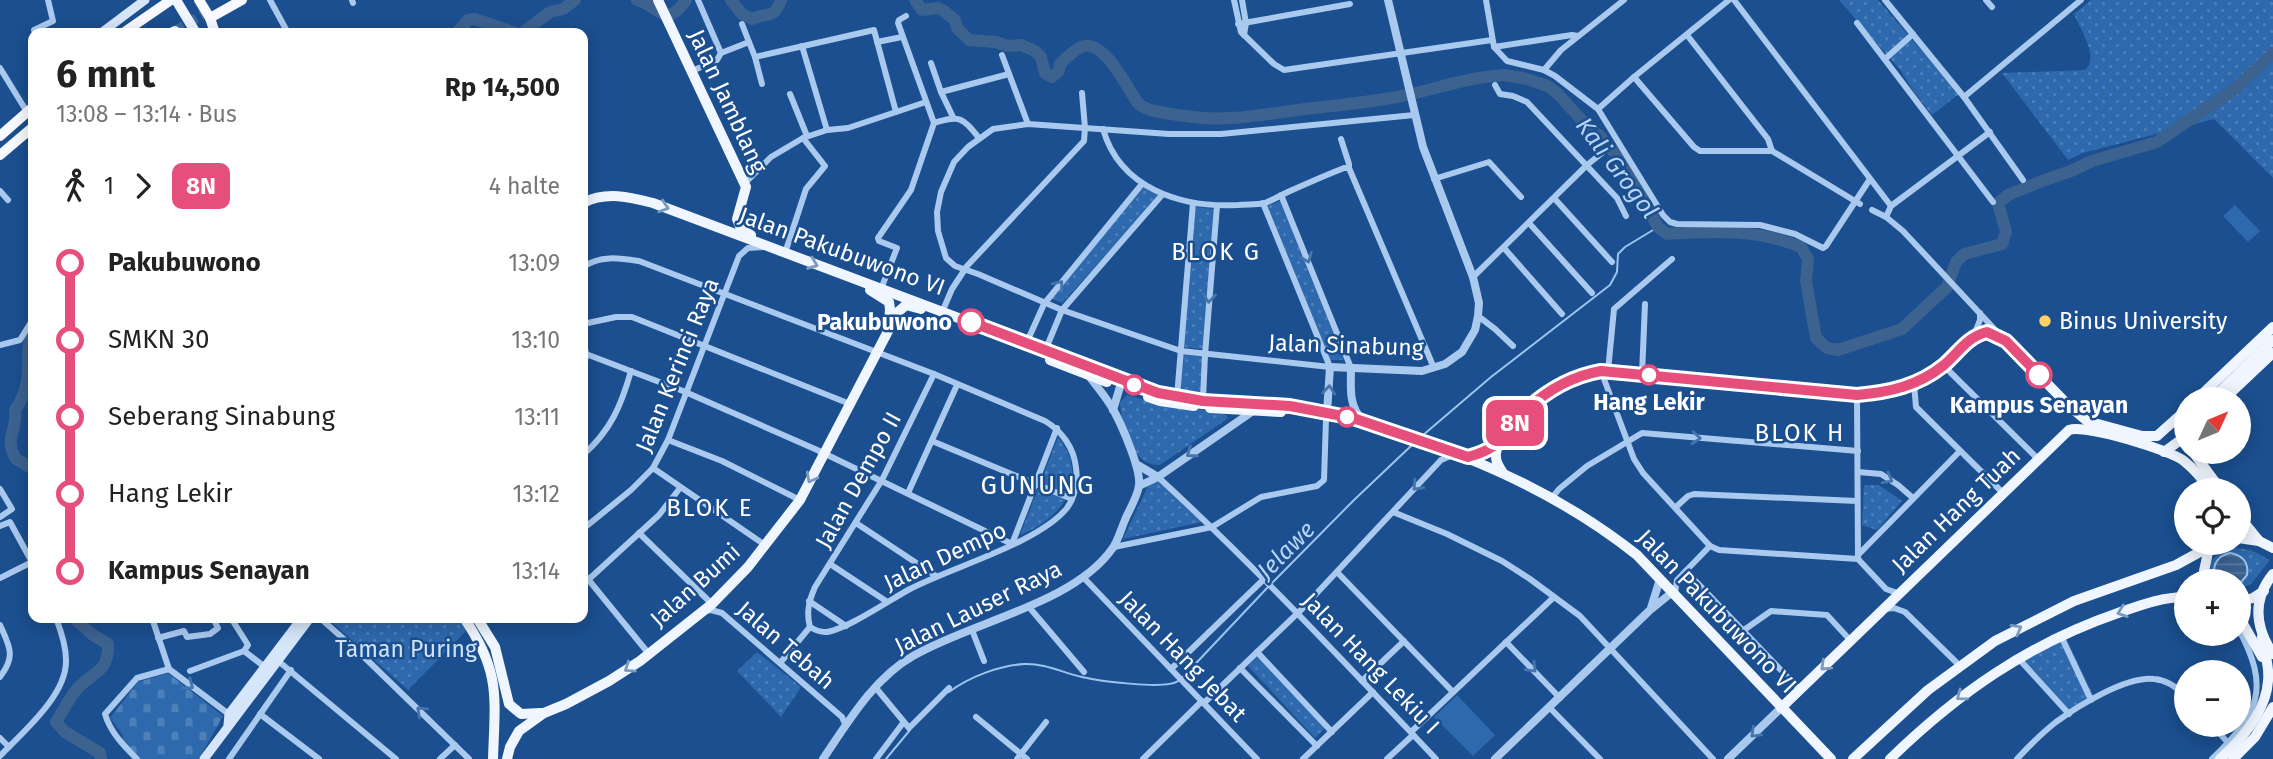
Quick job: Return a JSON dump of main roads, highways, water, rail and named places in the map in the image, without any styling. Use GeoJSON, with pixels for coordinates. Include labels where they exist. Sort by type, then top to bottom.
{"type":"FeatureCollection","features":[{"type":"Feature","properties":{"kind":"highway"},"geometry":{"type":"LineString","coordinates":[[199,0],[211,14],[214,28]]}},
{"type":"Feature","properties":{"kind":"highway"},"geometry":{"type":"LineString","coordinates":[[211,14],[228,0]]}},
{"type":"Feature","properties":{"kind":"highway"},"geometry":{"type":"LineString","coordinates":[[211,14],[242,0]]}},
{"type":"Feature","properties":{"kind":"highway"},"geometry":{"type":"LineString","coordinates":[[130,28],[167,3]]}},
{"type":"Feature","properties":{"kind":"highway"},"geometry":{"type":"LineString","coordinates":[[0,136],[28,112]]}},
{"type":"Feature","properties":{"kind":"highway"},"geometry":{"type":"LineString","coordinates":[[3,153],[28,131]]}},
{"type":"Feature","properties":{"kind":"highway"},"geometry":{"type":"LineString","coordinates":[[3,153],[28,139]]}},
{"type":"Feature","properties":{"kind":"main road"},"geometry":{"type":"LineString","coordinates":[[108,28],[145,0]]}},
{"type":"Feature","properties":{"kind":"main road"},"geometry":{"type":"LineString","coordinates":[[176,0],[193,28]]}},
{"type":"Feature","properties":{"kind":"main road"},"geometry":{"type":"LineString","coordinates":[[184,0],[200,28]]}},
{"type":"Feature","properties":{"kind":"main road","name":"Jalan Jamblang"},"geometry":{"type":"LineString","coordinates":[[658,0],[744,184],[746,192],[737,219],[738,225],[767,247]]}},
{"type":"Feature","properties":{"kind":"main road","name":"Jalan Pakubuwono VI"},"geometry":{"type":"LineString","coordinates":[[588,201],[600,196],[629,197],[692,216],[859,282],[943,310],[1160,401],[1236,411],[1326,416]]}},
{"type":"Feature","properties":{"kind":"main road"},"geometry":{"type":"LineString","coordinates":[[859,282],[889,302],[887,330]]}},
{"type":"Feature","properties":{"kind":"main road","name":"Jalan Pakubuwono VI"},"geometry":{"type":"LineString","coordinates":[[887,330],[902,307],[911,306],[1088,375],[1158,393],[1203,401],[1290,406],[1422,440],[1463,455],[1551,499],[1612,536],[1637,555],[1831,759]]}},
{"type":"Feature","properties":{"kind":"main road"},"geometry":{"type":"LineString","coordinates":[[2210,387],[2273,327]]}},
{"type":"Feature","properties":{"kind":"main road","name":"Jalan Bumi"},"geometry":{"type":"LineString","coordinates":[[507,759],[519,731],[544,713],[610,681],[649,654],[727,590],[766,546],[800,500],[887,330]]}},
{"type":"Feature","properties":{"kind":"main road"},"geometry":{"type":"LineString","coordinates":[[1503,474],[1496,452],[1519,418],[1532,405],[1576,377],[1604,371],[1857,395],[1894,391],[1914,384],[1943,365],[1974,335],[1987,332],[2006,341],[2087,421],[2142,436],[2157,436],[2174,422]]}},
{"type":"Feature","properties":{"kind":"main road"},"geometry":{"type":"LineString","coordinates":[[2224,387],[2273,340]]}},
{"type":"Feature","properties":{"kind":"main road"},"geometry":{"type":"LineString","coordinates":[[2237,387],[2273,353]]}},
{"type":"Feature","properties":{"kind":"main road"},"geometry":{"type":"LineString","coordinates":[[2068,405],[2071,419],[2069,430],[2091,429],[2174,453]]}},
{"type":"Feature","properties":{"kind":"main road","name":"Jalan Hang Tuah"},"geometry":{"type":"LineString","coordinates":[[1781,708],[2069,430]]}},
{"type":"Feature","properties":{"kind":"main road"},"geometry":{"type":"LineString","coordinates":[[1463,455],[1483,453],[1502,441]]}},
{"type":"Feature","properties":{"kind":"main road"},"geometry":{"type":"LineString","coordinates":[[2164,452],[2174,445]]}},
{"type":"Feature","properties":{"kind":"main road"},"geometry":{"type":"LineString","coordinates":[[2197,464],[2210,478]]}},
{"type":"Feature","properties":{"kind":"main road"},"geometry":{"type":"LineString","coordinates":[[2251,531],[2259,541]]}},
{"type":"Feature","properties":{"kind":"main road"},"geometry":{"type":"LineString","coordinates":[[2251,540],[2273,548]]}},
{"type":"Feature","properties":{"kind":"main road"},"geometry":{"type":"LineString","coordinates":[[1853,759],[1928,690],[1995,641],[2095,592],[2176,565],[2193,555]]}},
{"type":"Feature","properties":{"kind":"main road"},"geometry":{"type":"LineString","coordinates":[[2231,750],[2255,719],[2268,682],[2258,608],[2262,592],[2273,574]]}},
{"type":"Feature","properties":{"kind":"main road"},"geometry":{"type":"LineString","coordinates":[[2251,598],[2273,586]]}},
{"type":"Feature","properties":{"kind":"main road"},"geometry":{"type":"LineString","coordinates":[[1894,758],[1952,704],[2018,658],[2061,636],[2153,601],[2174,598]]}},
{"type":"Feature","properties":{"kind":"main road"},"geometry":{"type":"LineString","coordinates":[[207,758],[265,667],[276,659],[299,623]]}},
{"type":"Feature","properties":{"kind":"main road"},"geometry":{"type":"LineString","coordinates":[[231,719],[306,623]]}},
{"type":"Feature","properties":{"kind":"main road"},"geometry":{"type":"LineString","coordinates":[[467,623],[486,655],[495,690],[493,759]]}},
{"type":"Feature","properties":{"kind":"main road"},"geometry":{"type":"LineString","coordinates":[[480,623],[495,647],[509,704]]}},
{"type":"Feature","properties":{"kind":"main road"},"geometry":{"type":"LineString","coordinates":[[2262,637],[2273,654]]}},
{"type":"Feature","properties":{"kind":"main road"},"geometry":{"type":"LineString","coordinates":[[2251,638],[2266,665]]}},
{"type":"Feature","properties":{"kind":"main road"},"geometry":{"type":"LineString","coordinates":[[495,690],[521,714],[544,713]]}},
{"type":"Feature","properties":{"kind":"main road"},"geometry":{"type":"LineString","coordinates":[[2220,759],[2255,737],[2273,706]]}},
{"type":"Feature","properties":{"kind":"waterway","name":"Kali Grogol"},"geometry":{"type":"LineString","coordinates":[[529,28],[550,12],[563,9],[575,0]]}},
{"type":"Feature","properties":{"kind":"waterway","name":"Kali Grogol"},"geometry":{"type":"LineString","coordinates":[[637,0],[668,15],[679,9],[686,0]]}},
{"type":"Feature","properties":{"kind":"waterway","name":"Kali Grogol"},"geometry":{"type":"LineString","coordinates":[[731,0],[742,14],[752,19],[773,13],[781,0]]}},
{"type":"Feature","properties":{"kind":"waterway","name":"Kali Grogol"},"geometry":{"type":"LineString","coordinates":[[915,0],[922,10],[938,8],[944,11],[955,20],[957,28],[969,40],[996,42],[1007,46],[1021,45],[1035,51],[1041,57],[1045,73],[1052,77],[1070,55],[1081,47],[1090,46],[1107,57],[1138,103],[1148,109],[1172,114],[1208,118],[1250,116],[1385,99],[1504,75],[1548,86],[1600,136],[1621,161],[1658,227],[1667,234],[1752,234],[1801,247],[1808,259],[1806,281],[1816,338],[1827,348],[1838,350],[1902,329],[1947,287],[1956,262],[1964,254],[2002,244],[2006,232],[1998,203],[2008,195],[2092,161],[2157,142],[2235,89],[2273,53]]}},
{"type":"Feature","properties":{"kind":"waterway","name":"Kali Grogol"},"geometry":{"type":"LineString","coordinates":[[461,28],[468,20],[475,19],[501,28]]}},
{"type":"Feature","properties":{"kind":"waterway","name":"Jelawe"},"geometry":{"type":"LineString","coordinates":[[1422,436],[1491,377],[1610,285],[1617,272],[1618,254],[1658,227]]}},
{"type":"Feature","properties":{"kind":"waterway","name":"Kali Grogol"},"geometry":{"type":"LineString","coordinates":[[28,373],[27,383],[15,410],[11,440],[16,459],[28,466]]}},
{"type":"Feature","properties":{"kind":"waterway","name":"Jelawe"},"geometry":{"type":"LineString","coordinates":[[1272,583],[1412,445]]}},
{"type":"Feature","properties":{"kind":"waterway","name":"Jelawe"},"geometry":{"type":"LineString","coordinates":[[1183,677],[1268,587]]}},
{"type":"Feature","properties":{"kind":"waterway","name":"Kali Grogol"},"geometry":{"type":"LineString","coordinates":[[80,623],[108,644],[108,653],[103,666],[78,688],[56,722],[65,732],[100,753],[101,759]]}},
{"type":"Feature","properties":{"kind":"waterway","name":"Jelawe"},"geometry":{"type":"LineString","coordinates":[[949,692],[984,673],[1024,664],[1117,682],[1161,685],[1178,681]]}},
{"type":"Feature","properties":{"kind":"waterway","name":"Jelawe"},"geometry":{"type":"LineString","coordinates":[[886,759],[910,730]]}},
{"type":"Feature","properties":{"kind":"tunnel"},"geometry":{"type":"LineString","coordinates":[[180,28],[212,9]]}},
{"type":"Feature","properties":{"kind":"place","name":"Binus University"},"geometry":{"type":"Point","coordinates":[2045,321]}},
{"type":"Feature","properties":{"kind":"place","name":"Pakubuwono"},"geometry":{"type":"Point","coordinates":[971,322]}},
{"type":"Feature","properties":{"kind":"place","name":"Hang Lekir"},"geometry":{"type":"Point","coordinates":[1649,375]}},
{"type":"Feature","properties":{"kind":"place","name":"Kampus Senayan"},"geometry":{"type":"Point","coordinates":[2039,375]}},
{"type":"Feature","properties":{"kind":"district","name":"BLOK G"},"geometry":{"type":"Point","coordinates":[1216,252]}},
{"type":"Feature","properties":{"kind":"district","name":"BLOK H"},"geometry":{"type":"Point","coordinates":[1800,433]}},
{"type":"Feature","properties":{"kind":"district","name":"GUNUNG"},"geometry":{"type":"Point","coordinates":[1038,485]}},
{"type":"Feature","properties":{"kind":"district","name":"BLOK E"},"geometry":{"type":"Point","coordinates":[710,508]}},
{"type":"Feature","properties":{"kind":"park label","name":"Taman Puring"},"geometry":{"type":"Point","coordinates":[406,649]}}]}
